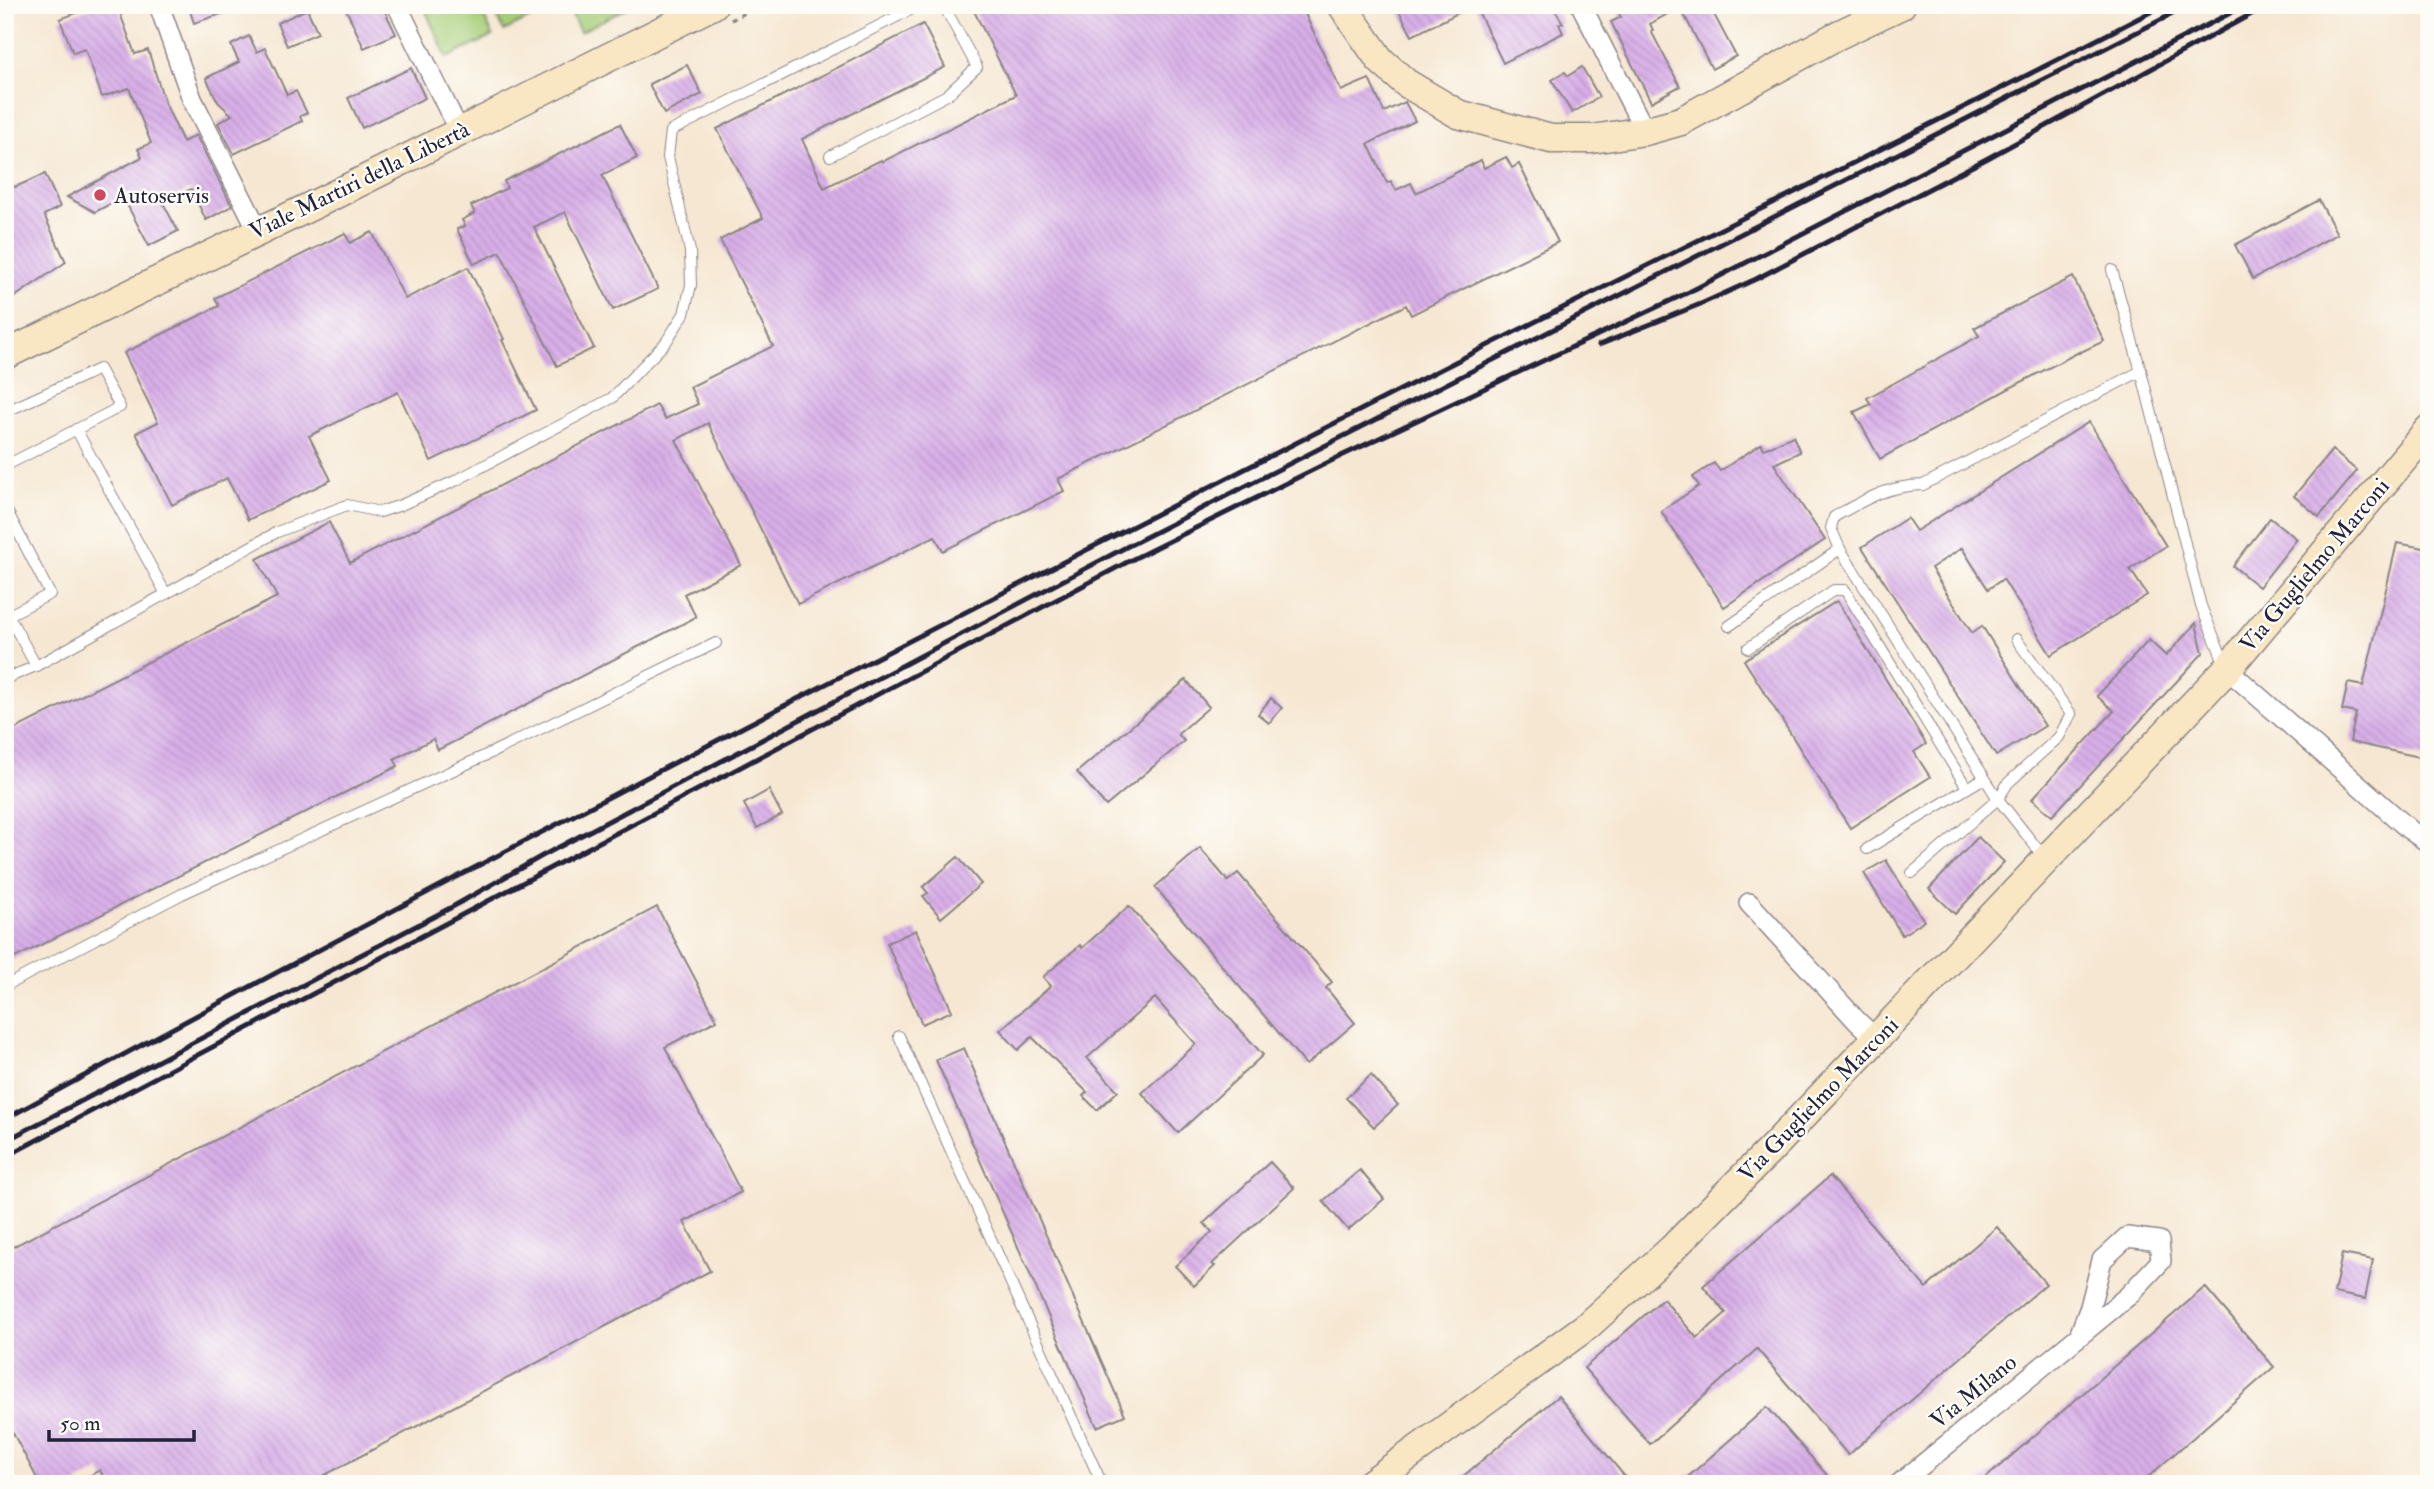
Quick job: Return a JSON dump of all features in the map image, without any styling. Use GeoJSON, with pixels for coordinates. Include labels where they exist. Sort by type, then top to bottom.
{"type":"FeatureCollection","features":[{"type":"Feature","properties":{"kind":"street"},"geometry":{"type":"LineString","coordinates":[[159,5],[192,99],[258,230]]}},
{"type":"Feature","properties":{"kind":"street"},"geometry":{"type":"LineString","coordinates":[[397,5],[459,131]]}},
{"type":"Feature","properties":{"kind":"street","name":"Viale Martiri della Libertà"},"geometry":{"type":"LineString","coordinates":[[5,355],[338,193],[713,5]]}},
{"type":"Feature","properties":{"kind":"street"},"geometry":{"type":"LineString","coordinates":[[1342,5],[1380,60],[1406,83],[1458,114],[1551,139],[1592,139],[1645,131],[1681,121],[1838,35],[1901,5]]}},
{"type":"Feature","properties":{"kind":"street"},"geometry":{"type":"LineString","coordinates":[[1581,5],[1645,131]]}},
{"type":"Feature","properties":{"kind":"street","name":"Via Guglielmo Marconi"},"geometry":{"type":"LineString","coordinates":[[1370,1484],[1587,1326],[1672,1249],[1876,1039],[2227,669],[2429,429]]}},
{"type":"Feature","properties":{"kind":"street","name":"Via Guglielmo Marconi"},"geometry":{"type":"LineString","coordinates":[[2227,669],[2410,831],[2429,843]]}},
{"type":"Feature","properties":{"kind":"street"},"geometry":{"type":"LineString","coordinates":[[1749,903],[1876,1039]]}},
{"type":"Feature","properties":{"kind":"street","name":"Via Milano"},"geometry":{"type":"LineString","coordinates":[[1899,1484],[2128,1296],[2161,1261],[2159,1241],[2127,1237],[2102,1260],[2090,1307],[2079,1336]]}},
{"type":"Feature","properties":{"kind":"lane"},"geometry":{"type":"LineString","coordinates":[[5,679],[36,666],[277,532],[347,505],[380,512],[401,505],[455,481],[612,398],[666,342],[684,314],[691,285],[691,251],[668,157],[671,131],[920,5]]}},
{"type":"Feature","properties":{"kind":"lane"},"geometry":{"type":"LineString","coordinates":[[831,156],[947,96],[977,67],[945,8],[934,5]]}},
{"type":"Feature","properties":{"kind":"lane"},"geometry":{"type":"LineString","coordinates":[[2112,270],[2202,606],[2227,669]]}},
{"type":"Feature","properties":{"kind":"lane"},"geometry":{"type":"LineString","coordinates":[[5,412],[99,369],[120,407],[5,466]]}},
{"type":"Feature","properties":{"kind":"lane"},"geometry":{"type":"LineString","coordinates":[[2047,860],[1984,778],[1840,549],[1831,528],[1834,517],[1864,500],[1898,486],[1923,485],[2141,371]]}},
{"type":"Feature","properties":{"kind":"lane"},"geometry":{"type":"LineString","coordinates":[[76,429],[166,594]]}},
{"type":"Feature","properties":{"kind":"lane"},"geometry":{"type":"LineString","coordinates":[[5,506],[50,594],[7,612],[36,666]]}},
{"type":"Feature","properties":{"kind":"lane"},"geometry":{"type":"LineString","coordinates":[[1729,626],[1840,549]]}},
{"type":"Feature","properties":{"kind":"lane"},"geometry":{"type":"LineString","coordinates":[[1748,648],[1834,590],[1845,590],[1967,788]]}},
{"type":"Feature","properties":{"kind":"lane"},"geometry":{"type":"LineString","coordinates":[[1912,873],[1998,799],[2008,783],[2059,737],[2071,714],[2016,639]]}},
{"type":"Feature","properties":{"kind":"lane"},"geometry":{"type":"LineString","coordinates":[[5,986],[181,894],[493,752],[716,643]]}},
{"type":"Feature","properties":{"kind":"lane"},"geometry":{"type":"LineString","coordinates":[[1867,849],[1984,778]]}},
{"type":"Feature","properties":{"kind":"lane"},"geometry":{"type":"LineString","coordinates":[[899,1036],[1102,1484]]}},
{"type":"Feature","properties":{"kind":"green space"},"geometry":{"type":"Polygon","coordinates":[[[423,5],[479,5],[493,36],[447,58],[423,5]]]}},
{"type":"Feature","properties":{"kind":"green space"},"geometry":{"type":"Polygon","coordinates":[[[491,5],[549,5],[550,8],[504,31],[491,5]]]}},
{"type":"Feature","properties":{"kind":"green space"},"geometry":{"type":"Polygon","coordinates":[[[567,5],[633,5],[580,32],[567,5]]]}},
{"type":"Feature","properties":{"kind":"building"},"geometry":{"type":"Polygon","coordinates":[[[98,5],[117,5],[135,54],[148,50],[165,103],[183,142],[196,135],[232,206],[206,220],[191,189],[163,203],[178,231],[149,246],[123,197],[95,212],[67,197],[142,157],[138,149],[151,143],[129,88],[102,97],[85,49],[73,53],[60,19],[98,5]]]}},
{"type":"Feature","properties":{"kind":"building"},"geometry":{"type":"Polygon","coordinates":[[[188,5],[239,5],[239,8],[194,23],[188,5]]]}},
{"type":"Feature","properties":{"kind":"building"},"geometry":{"type":"Polygon","coordinates":[[[344,5],[382,5],[396,34],[364,48],[344,5]]]}},
{"type":"Feature","properties":{"kind":"building"},"geometry":{"type":"Polygon","coordinates":[[[971,5],[1301,5],[1341,91],[1369,79],[1384,112],[1405,102],[1415,121],[1368,144],[1387,183],[1391,181],[1396,190],[1411,183],[1416,193],[1481,160],[1484,168],[1506,157],[1512,168],[1519,164],[1558,242],[1411,315],[1406,305],[1058,479],[1064,491],[943,551],[935,536],[798,604],[708,423],[676,440],[741,565],[684,594],[696,617],[438,750],[433,739],[394,759],[398,766],[5,963],[5,734],[277,597],[257,559],[329,522],[350,563],[657,405],[665,419],[698,404],[690,387],[773,346],[720,240],[763,218],[717,129],[923,24],[945,67],[802,139],[824,188],[881,160],[882,162],[1016,95],[971,5]]]}},
{"type":"Feature","properties":{"kind":"building"},"geometry":{"type":"Polygon","coordinates":[[[1396,5],[1474,5],[1412,36],[1396,5]]]}},
{"type":"Feature","properties":{"kind":"building"},"geometry":{"type":"Polygon","coordinates":[[[1475,5],[1552,5],[1563,23],[1559,24],[1563,33],[1503,63],[1475,5]]]}},
{"type":"Feature","properties":{"kind":"building"},"geometry":{"type":"Polygon","coordinates":[[[1625,5],[1709,5],[1736,56],[1712,69],[1680,7],[1650,24],[1653,30],[1651,31],[1680,86],[1651,102],[1611,22],[1621,17],[1617,10],[1625,5]]]}},
{"type":"Feature","properties":{"kind":"building"},"geometry":{"type":"Polygon","coordinates":[[[307,9],[318,33],[287,46],[277,23],[307,9]]]}},
{"type":"Feature","properties":{"kind":"building"},"geometry":{"type":"Polygon","coordinates":[[[249,36],[257,52],[265,48],[287,95],[296,91],[307,113],[300,116],[302,121],[234,154],[218,123],[232,115],[218,102],[206,78],[239,62],[231,45],[249,36]]]}},
{"type":"Feature","properties":{"kind":"building"},"geometry":{"type":"Polygon","coordinates":[[[687,65],[702,94],[664,114],[649,84],[687,65]]]}},
{"type":"Feature","properties":{"kind":"building"},"geometry":{"type":"Polygon","coordinates":[[[1582,67],[1599,97],[1572,113],[1552,80],[1565,72],[1568,76],[1582,67]]]}},
{"type":"Feature","properties":{"kind":"building"},"geometry":{"type":"Polygon","coordinates":[[[411,68],[425,98],[362,128],[348,98],[411,68]]]}},
{"type":"Feature","properties":{"kind":"building"},"geometry":{"type":"Polygon","coordinates":[[[620,124],[637,158],[602,175],[658,289],[613,310],[565,212],[534,227],[594,348],[557,366],[500,252],[474,264],[457,229],[465,226],[462,220],[475,213],[471,206],[507,188],[504,181],[620,124]]]}},
{"type":"Feature","properties":{"kind":"building"},"geometry":{"type":"Polygon","coordinates":[[[45,174],[60,207],[44,215],[66,262],[13,298],[5,286],[5,179],[15,187],[45,174]]]}},
{"type":"Feature","properties":{"kind":"building"},"geometry":{"type":"Polygon","coordinates":[[[2319,200],[2337,234],[2253,279],[2235,245],[2319,200]]]}},
{"type":"Feature","properties":{"kind":"building"},"geometry":{"type":"Polygon","coordinates":[[[372,232],[405,299],[468,267],[536,410],[431,461],[398,392],[309,436],[331,480],[248,520],[227,478],[172,505],[136,433],[158,422],[124,353],[219,306],[215,298],[345,233],[350,243],[372,232]]]}},
{"type":"Feature","properties":{"kind":"building"},"geometry":{"type":"Polygon","coordinates":[[[2073,277],[2104,341],[2008,389],[1880,459],[1854,412],[1871,404],[1867,398],[1979,336],[1974,328],[2073,277]]]}},
{"type":"Feature","properties":{"kind":"building"},"geometry":{"type":"Polygon","coordinates":[[[2089,422],[2166,546],[2130,569],[2147,595],[2051,655],[2003,579],[1988,589],[1962,548],[1931,568],[1972,633],[1982,626],[2045,726],[1996,756],[1862,547],[1907,518],[1916,531],[2089,422]]]}},
{"type":"Feature","properties":{"kind":"building"},"geometry":{"type":"Polygon","coordinates":[[[1793,436],[1800,452],[1774,464],[1825,540],[1724,607],[1661,511],[1699,486],[1693,477],[1714,463],[1720,471],[1761,444],[1764,449],[1793,436]]]}},
{"type":"Feature","properties":{"kind":"building"},"geometry":{"type":"Polygon","coordinates":[[[2332,450],[2357,471],[2319,517],[2294,496],[2332,450]]]}},
{"type":"Feature","properties":{"kind":"building"},"geometry":{"type":"Polygon","coordinates":[[[2270,518],[2297,539],[2259,587],[2233,566],[2270,518]]]}},
{"type":"Feature","properties":{"kind":"building"},"geometry":{"type":"Polygon","coordinates":[[[2397,543],[2429,549],[2429,759],[2350,742],[2356,713],[2342,710],[2348,683],[2363,686],[2397,543]]]}},
{"type":"Feature","properties":{"kind":"building"},"geometry":{"type":"Polygon","coordinates":[[[1837,601],[1926,744],[1914,752],[1930,777],[1850,828],[1744,660],[1837,601]]]}},
{"type":"Feature","properties":{"kind":"building"},"geometry":{"type":"Polygon","coordinates":[[[2196,623],[2203,653],[2052,816],[2032,799],[2114,711],[2097,696],[2149,640],[2166,656],[2196,623]]]}},
{"type":"Feature","properties":{"kind":"building"},"geometry":{"type":"Polygon","coordinates":[[[1186,680],[1209,707],[1178,734],[1184,741],[1106,806],[1077,772],[1186,680]]]}},
{"type":"Feature","properties":{"kind":"building"},"geometry":{"type":"Polygon","coordinates":[[[1271,698],[1282,708],[1269,723],[1258,714],[1271,698]]]}},
{"type":"Feature","properties":{"kind":"building"},"geometry":{"type":"Polygon","coordinates":[[[769,790],[782,815],[757,828],[744,804],[769,790]]]}},
{"type":"Feature","properties":{"kind":"building"},"geometry":{"type":"Polygon","coordinates":[[[1978,837],[2004,862],[1955,914],[1929,889],[1978,837]]]}},
{"type":"Feature","properties":{"kind":"building"},"geometry":{"type":"Polygon","coordinates":[[[1200,848],[1228,881],[1238,873],[1332,982],[1326,988],[1355,1023],[1306,1065],[1155,887],[1200,848]]]}},
{"type":"Feature","properties":{"kind":"building"},"geometry":{"type":"Polygon","coordinates":[[[958,857],[981,884],[941,918],[923,896],[928,893],[923,887],[958,857]]]}},
{"type":"Feature","properties":{"kind":"building"},"geometry":{"type":"Polygon","coordinates":[[[1886,860],[1924,921],[1902,935],[1864,873],[1886,860]]]}},
{"type":"Feature","properties":{"kind":"building"},"geometry":{"type":"Polygon","coordinates":[[[1129,906],[1263,1055],[1178,1133],[1142,1093],[1196,1044],[1155,998],[1087,1058],[1118,1091],[1097,1110],[1083,1096],[1087,1092],[1032,1037],[1018,1050],[1000,1030],[1051,986],[1043,977],[1080,945],[1082,948],[1129,906]]]}},
{"type":"Feature","properties":{"kind":"building"},"geometry":{"type":"Polygon","coordinates":[[[657,907],[717,1020],[665,1047],[741,1192],[684,1222],[710,1271],[308,1484],[107,1484],[100,1470],[75,1484],[40,1484],[5,1418],[5,1251],[657,907]]]}},
{"type":"Feature","properties":{"kind":"building"},"geometry":{"type":"Polygon","coordinates":[[[916,930],[952,1011],[922,1024],[887,943],[916,930]]]}},
{"type":"Feature","properties":{"kind":"building"},"geometry":{"type":"Polygon","coordinates":[[[964,1048],[1125,1415],[1097,1427],[936,1060],[964,1048]]]}},
{"type":"Feature","properties":{"kind":"building"},"geometry":{"type":"Polygon","coordinates":[[[1371,1075],[1398,1105],[1374,1127],[1346,1098],[1371,1075]]]}},
{"type":"Feature","properties":{"kind":"building"},"geometry":{"type":"Polygon","coordinates":[[[1270,1162],[1294,1188],[1212,1264],[1215,1266],[1194,1286],[1175,1266],[1212,1232],[1204,1223],[1270,1162]]]}},
{"type":"Feature","properties":{"kind":"building"},"geometry":{"type":"Polygon","coordinates":[[[1360,1170],[1384,1199],[1348,1230],[1323,1201],[1360,1170]]]}},
{"type":"Feature","properties":{"kind":"building"},"geometry":{"type":"Polygon","coordinates":[[[1830,1176],[1926,1288],[1997,1227],[2046,1284],[1848,1455],[1757,1349],[1650,1444],[1584,1368],[1663,1299],[1697,1338],[1726,1313],[1703,1286],[1830,1176]]]}},
{"type":"Feature","properties":{"kind":"building"},"geometry":{"type":"Polygon","coordinates":[[[2342,1254],[2373,1260],[2365,1299],[2334,1293],[2342,1254]]]}},
{"type":"Feature","properties":{"kind":"building"},"geometry":{"type":"Polygon","coordinates":[[[2205,1287],[2274,1367],[2140,1484],[1979,1484],[2205,1287]]]}},
{"type":"Feature","properties":{"kind":"building"},"geometry":{"type":"Polygon","coordinates":[[[1558,1396],[1631,1484],[1454,1484],[1558,1396]]]}},
{"type":"Feature","properties":{"kind":"building"},"geometry":{"type":"Polygon","coordinates":[[[1767,1407],[1827,1475],[1817,1484],[1680,1484],[1767,1407]]]}},
{"type":"Feature","properties":{"kind":"railway"},"geometry":{"type":"LineString","coordinates":[[5,1119],[365,925],[909,641],[2164,5]]}},
{"type":"Feature","properties":{"kind":"railway"},"geometry":{"type":"LineString","coordinates":[[5,1141],[454,906],[542,856],[1130,545],[2190,5]]}},
{"type":"Feature","properties":{"kind":"railway"},"geometry":{"type":"LineString","coordinates":[[5,1157],[1135,558],[1337,458],[1689,292],[2246,5]]}},
{"type":"Feature","properties":{"kind":"railway"},"geometry":{"type":"LineString","coordinates":[[1599,345],[1756,279],[1988,158],[2268,5]]}},
{"type":"Feature","properties":{"kind":"place","name":"Autoservis"},"geometry":{"type":"Point","coordinates":[100,195]}}]}
